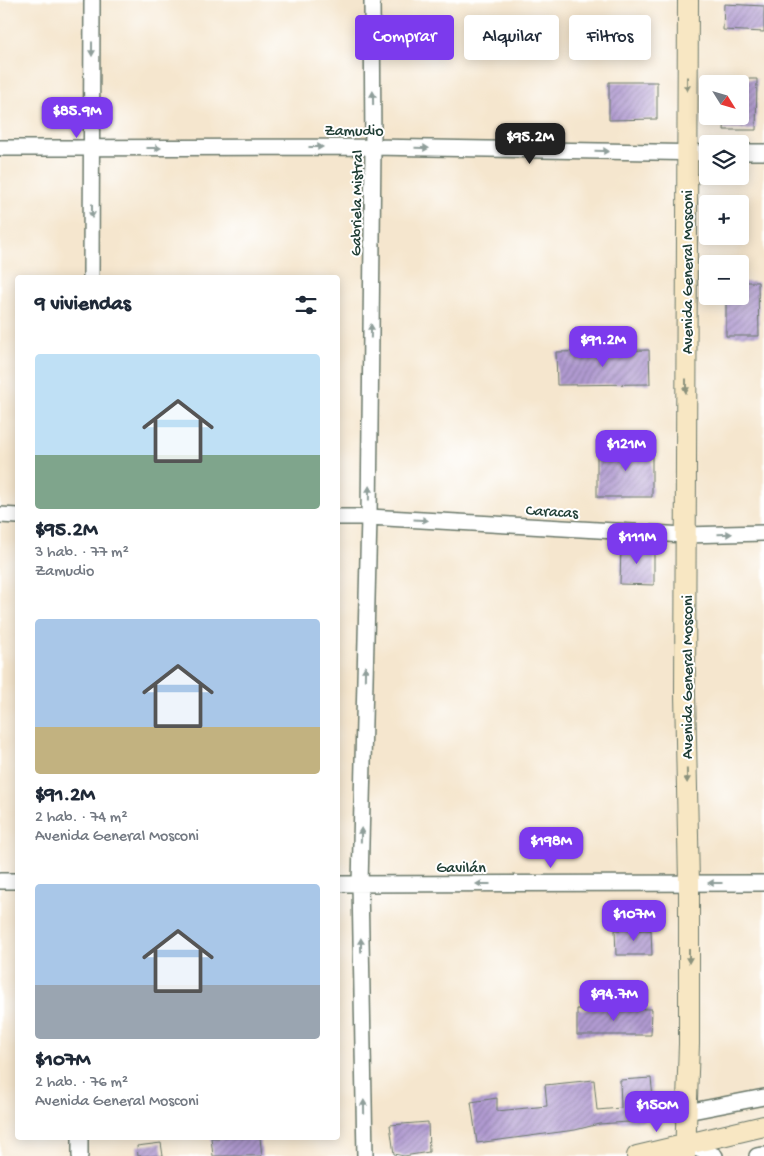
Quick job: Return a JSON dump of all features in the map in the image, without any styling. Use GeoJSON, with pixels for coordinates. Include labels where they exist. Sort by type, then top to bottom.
{"type":"FeatureCollection","features":[{"type":"Feature","properties":{"kind":"main road","name":"Avenida General Mosconi"},"geometry":{"type":"LineString","coordinates":[[686,1150],[689,884],[685,692],[688,0]]}},
{"type":"Feature","properties":{"kind":"main road"},"geometry":{"type":"LineString","coordinates":[[637,1156],[686,1150],[764,1126]]}},
{"type":"Feature","properties":{"kind":"street"},"geometry":{"type":"LineString","coordinates":[[91,275],[92,0]]}},
{"type":"Feature","properties":{"kind":"street","name":"Gabriela Mistral"},"geometry":{"type":"LineString","coordinates":[[365,1156],[360,884],[369,517],[373,147],[372,0]]}},
{"type":"Feature","properties":{"kind":"street","name":"Zamudio"},"geometry":{"type":"LineString","coordinates":[[0,148],[373,147],[699,153]]}},
{"type":"Feature","properties":{"kind":"street"},"geometry":{"type":"LineString","coordinates":[[749,152],[764,152]]}},
{"type":"Feature","properties":{"kind":"street"},"geometry":{"type":"LineString","coordinates":[[0,516],[15,516]]}},
{"type":"Feature","properties":{"kind":"street","name":"Caracas"},"geometry":{"type":"LineString","coordinates":[[340,517],[369,517],[685,535],[764,533]]}},
{"type":"Feature","properties":{"kind":"street"},"geometry":{"type":"LineString","coordinates":[[0,881],[15,881]]}},
{"type":"Feature","properties":{"kind":"street","name":"Gavilán"},"geometry":{"type":"LineString","coordinates":[[340,884],[764,883]]}},
{"type":"Feature","properties":{"kind":"street"},"geometry":{"type":"LineString","coordinates":[[687,1112],[764,1097]]}},
{"type":"Feature","properties":{"kind":"street"},"geometry":{"type":"LineString","coordinates":[[80,1140],[80,1156]]}},
{"type":"Feature","properties":{"kind":"street"},"geometry":{"type":"LineString","coordinates":[[686,1150],[715,1156]]}},
{"type":"Feature","properties":{"kind":"street"},"geometry":{"type":"LineString","coordinates":[[757,1156],[764,1155]]}},
{"type":"Feature","properties":{"kind":"building"},"geometry":{"type":"Polygon","coordinates":[[[724,4],[764,6],[764,32],[723,30],[724,4]]]}},
{"type":"Feature","properties":{"kind":"building"},"geometry":{"type":"Polygon","coordinates":[[[749,79],[757,79],[756,130],[724,130],[724,125],[749,125],[749,79]]]}},
{"type":"Feature","properties":{"kind":"building"},"geometry":{"type":"Polygon","coordinates":[[[609,82],[657,82],[657,119],[609,120],[609,82]]]}},
{"type":"Feature","properties":{"kind":"building"},"geometry":{"type":"Polygon","coordinates":[[[749,282],[758,282],[759,336],[726,336],[726,305],[749,305],[749,282]]]}},
{"type":"Feature","properties":{"kind":"building"},"geometry":{"type":"Polygon","coordinates":[[[649,350],[650,384],[557,385],[556,352],[649,350]]]}},
{"type":"Feature","properties":{"kind":"building"},"geometry":{"type":"Polygon","coordinates":[[[616,444],[652,444],[652,497],[597,497],[597,454],[616,454],[616,444]]]}},
{"type":"Feature","properties":{"kind":"building"},"geometry":{"type":"Polygon","coordinates":[[[621,544],[648,545],[654,552],[654,585],[620,584],[621,544]]]}},
{"type":"Feature","properties":{"kind":"building"},"geometry":{"type":"Polygon","coordinates":[[[615,930],[651,930],[652,955],[616,955],[615,930]]]}},
{"type":"Feature","properties":{"kind":"building"},"geometry":{"type":"Polygon","coordinates":[[[577,1009],[652,1009],[651,1035],[577,1035],[577,1009]]]}},
{"type":"Feature","properties":{"kind":"building"},"geometry":{"type":"Polygon","coordinates":[[[651,1078],[654,1108],[643,1121],[599,1124],[575,1130],[477,1143],[471,1102],[497,1098],[497,1111],[547,1106],[545,1085],[594,1080],[597,1110],[621,1108],[620,1080],[651,1078]]]}},
{"type":"Feature","properties":{"kind":"building"},"geometry":{"type":"Polygon","coordinates":[[[428,1122],[429,1152],[404,1156],[394,1154],[390,1125],[428,1122]]]}},
{"type":"Feature","properties":{"kind":"building"},"geometry":{"type":"Polygon","coordinates":[[[211,1140],[260,1140],[262,1156],[213,1156],[211,1140]]]}},
{"type":"Feature","properties":{"kind":"building"},"geometry":{"type":"Polygon","coordinates":[[[161,1143],[163,1156],[138,1156],[137,1146],[161,1143]]]}}]}
